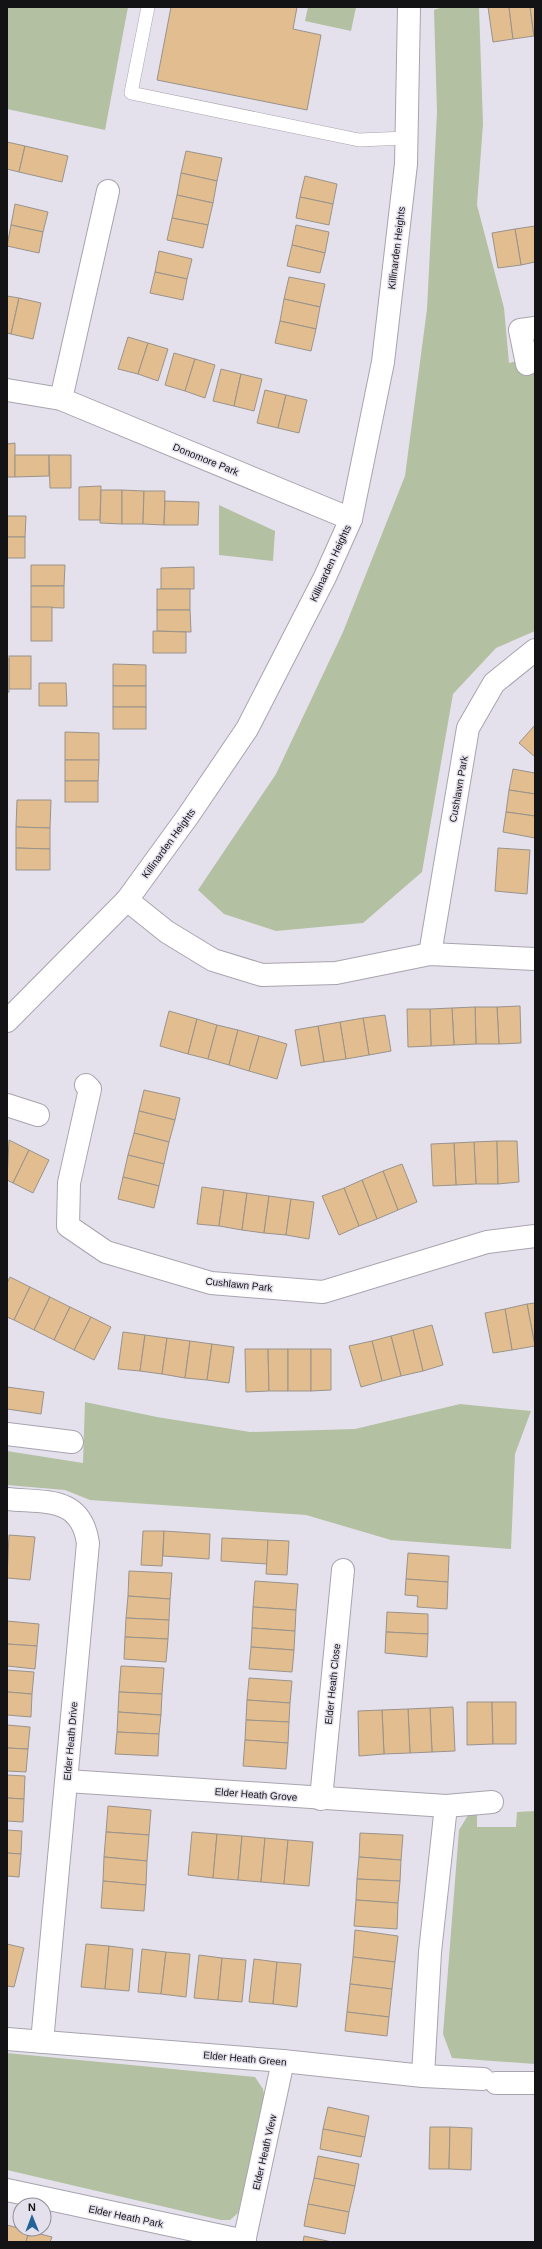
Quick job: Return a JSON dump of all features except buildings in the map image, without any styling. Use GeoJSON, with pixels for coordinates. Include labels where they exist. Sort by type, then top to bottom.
{"type":"FeatureCollection","features":[{"type":"Feature","properties":{"kind":"street","name":"Killinarden Heights"},"geometry":{"type":"LineString","coordinates":[[7,1021],[126,900],[188,816],[247,729],[325,578],[351,519],[383,362],[406,164],[409,7]]}},
{"type":"Feature","properties":{"kind":"street"},"geometry":{"type":"LineString","coordinates":[[61,399],[108,191]]}},
{"type":"Feature","properties":{"kind":"street"},"geometry":{"type":"LineString","coordinates":[[527,364],[520,330],[535,328]]}},
{"type":"Feature","properties":{"kind":"street","name":"Donomore Park"},"geometry":{"type":"LineString","coordinates":[[7,390],[61,399],[351,519]]}},
{"type":"Feature","properties":{"kind":"street","name":"Cushlawn Park"},"geometry":{"type":"LineString","coordinates":[[430,954],[468,728],[494,683],[535,650]]}},
{"type":"Feature","properties":{"kind":"street"},"geometry":{"type":"LineString","coordinates":[[126,900],[167,932],[213,960],[262,975],[336,973],[430,954],[535,959]]}},
{"type":"Feature","properties":{"kind":"street","name":"Cushlawn Park"},"geometry":{"type":"LineString","coordinates":[[86,1085],[90,1089],[69,1184],[68,1226],[106,1252],[211,1283],[323,1292],[488,1242],[535,1236]]}},
{"type":"Feature","properties":{"kind":"street"},"geometry":{"type":"LineString","coordinates":[[7,1105],[38,1115]]}},
{"type":"Feature","properties":{"kind":"street"},"geometry":{"type":"LineString","coordinates":[[7,1434],[72,1442]]}},
{"type":"Feature","properties":{"kind":"street","name":"Elder Heath Drive"},"geometry":{"type":"LineString","coordinates":[[7,1499],[61,1504],[76,1513],[86,1527],[88,1543],[42,2042]]}},
{"type":"Feature","properties":{"kind":"street","name":"Elder Heath Close"},"geometry":{"type":"LineString","coordinates":[[321,1799],[343,1570]]}},
{"type":"Feature","properties":{"kind":"street","name":"Elder Heath Grove"},"geometry":{"type":"LineString","coordinates":[[66,1781],[321,1799],[446,1806],[492,1802]]}},
{"type":"Feature","properties":{"kind":"street"},"geometry":{"type":"LineString","coordinates":[[423,2076],[430,1952],[446,1806]]}},
{"type":"Feature","properties":{"kind":"street","name":"Elder Heath Green"},"geometry":{"type":"LineString","coordinates":[[7,2039],[283,2061],[423,2076],[535,2084]]}},
{"type":"Feature","properties":{"kind":"street","name":"Elder Heath View"},"geometry":{"type":"LineString","coordinates":[[244,2241],[283,2061]]}},
{"type":"Feature","properties":{"kind":"street","name":"Elder Heath Park"},"geometry":{"type":"LineString","coordinates":[[7,2190],[244,2241]]}},
{"type":"Feature","properties":{"kind":"lane"},"geometry":{"type":"LineString","coordinates":[[148,7],[131,93],[359,140],[406,138]]}},
{"type":"Feature","properties":{"kind":"green space"},"geometry":{"type":"Polygon","coordinates":[[[7,7],[128,7],[105,130],[7,109],[7,7]]]}},
{"type":"Feature","properties":{"kind":"green space"},"geometry":{"type":"Polygon","coordinates":[[[308,7],[356,7],[351,31],[305,21],[308,7]]]}},
{"type":"Feature","properties":{"kind":"green space"},"geometry":{"type":"Polygon","coordinates":[[[443,7],[479,7],[483,124],[477,205],[504,308],[509,363],[535,356],[535,631],[496,648],[453,694],[422,872],[363,923],[276,931],[224,914],[198,890],[276,774],[343,632],[405,476],[427,309],[437,112],[434,10],[443,7]]]}},
{"type":"Feature","properties":{"kind":"green space"},"geometry":{"type":"Polygon","coordinates":[[[219,505],[275,531],[273,561],[219,555],[219,505]]]}},
{"type":"Feature","properties":{"kind":"green space"},"geometry":{"type":"Polygon","coordinates":[[[85,1402],[157,1417],[250,1432],[355,1429],[460,1404],[531,1411],[515,1454],[511,1549],[391,1540],[306,1515],[90,1500],[65,1490],[7,1485],[7,1451],[83,1463],[85,1402]]]}},
{"type":"Feature","properties":{"kind":"green space"},"geometry":{"type":"Polygon","coordinates":[[[535,1811],[535,2064],[452,2058],[443,2034],[459,1830],[470,1812],[477,1812],[477,1827],[516,1827],[517,1812],[535,1811]]]}},
{"type":"Feature","properties":{"kind":"green space"},"geometry":{"type":"Polygon","coordinates":[[[7,2053],[255,2077],[263,2089],[265,2101],[238,2213],[230,2220],[221,2220],[7,2170],[7,2053]]]}}]}
